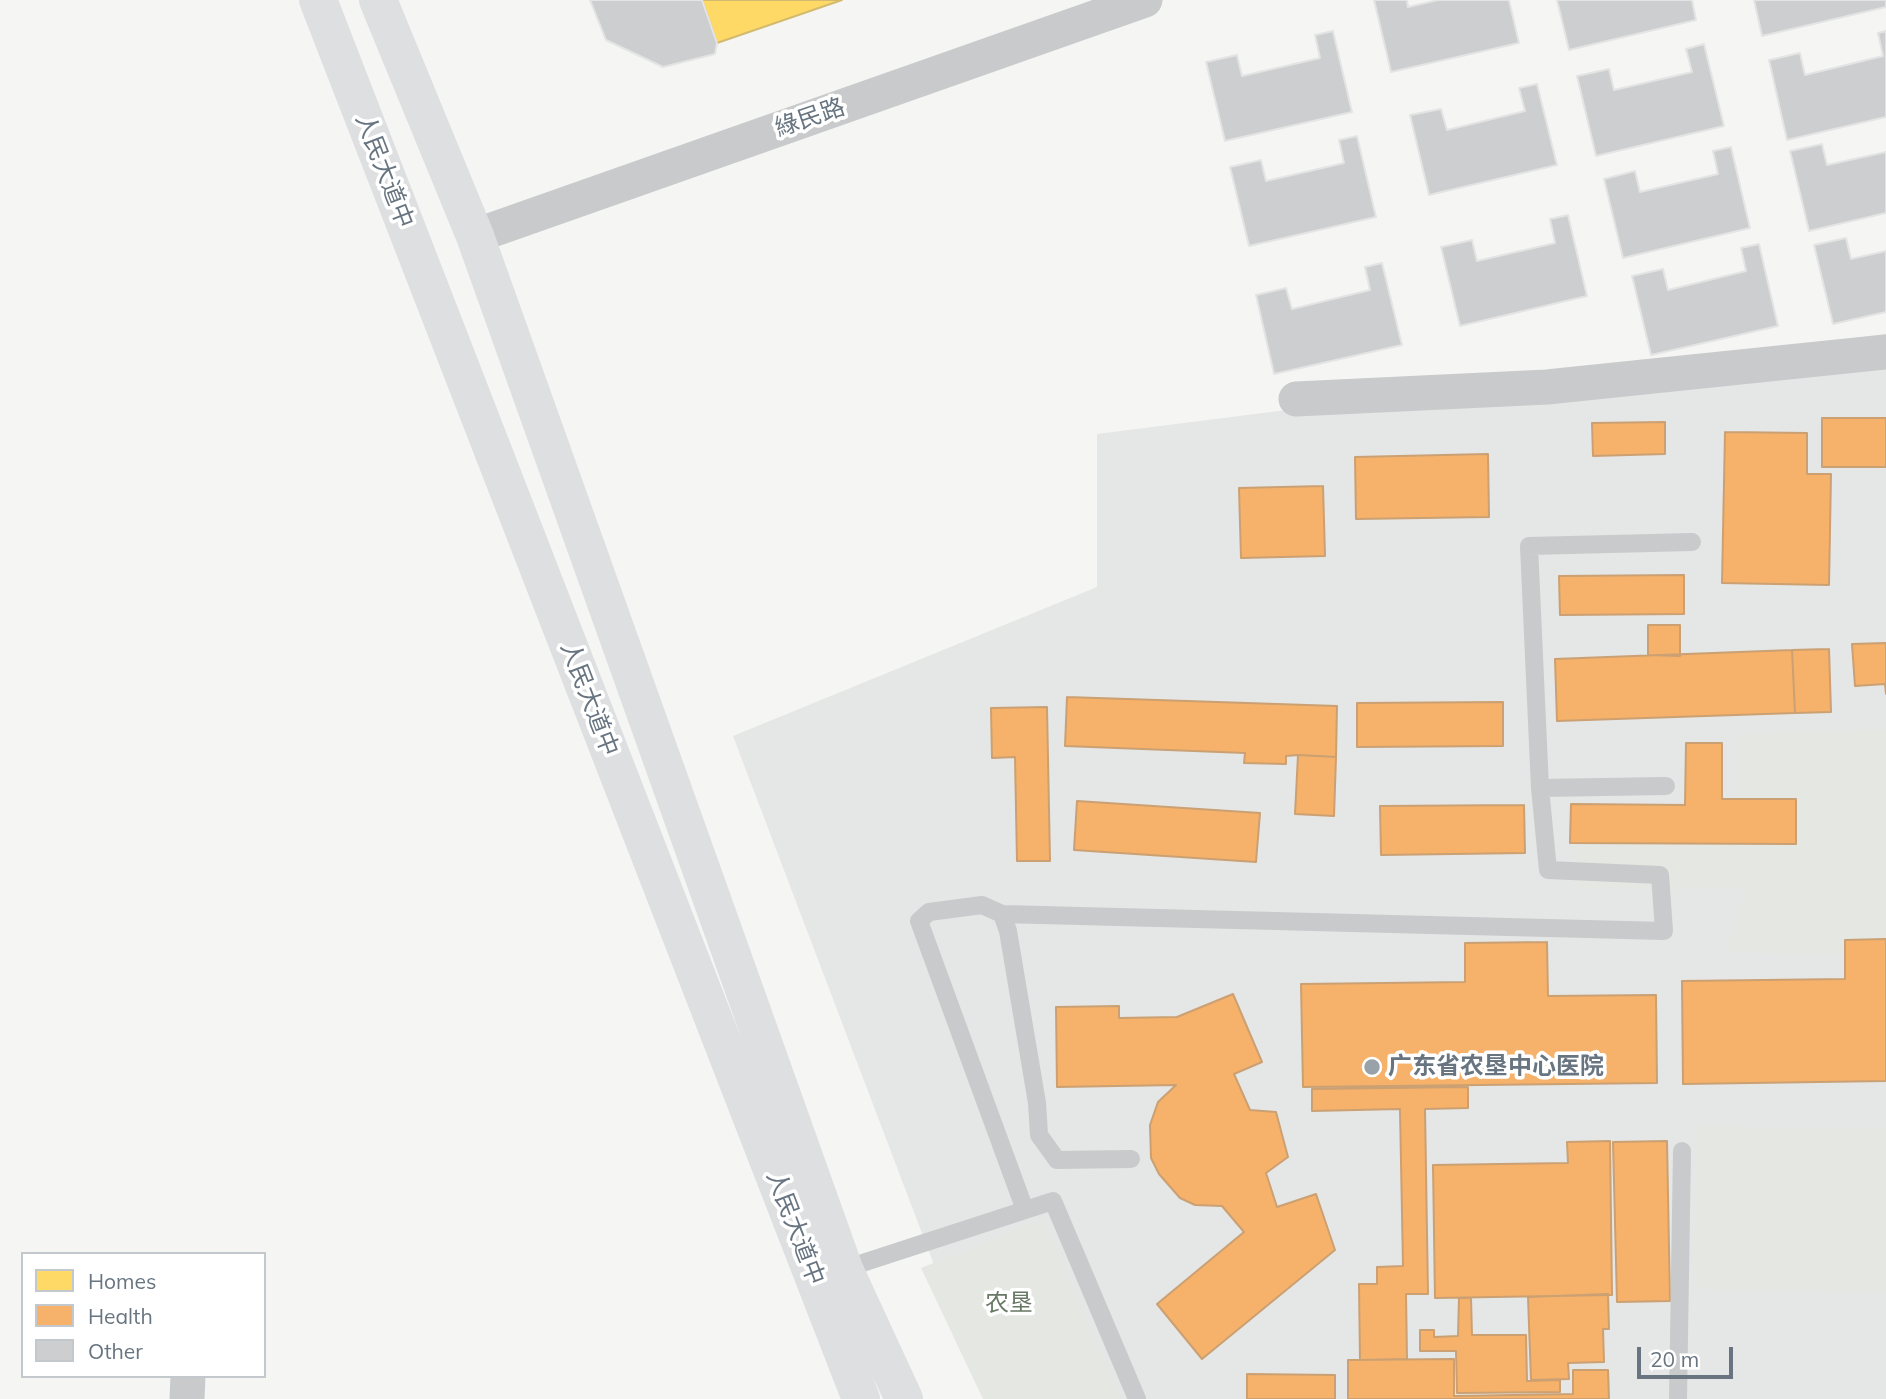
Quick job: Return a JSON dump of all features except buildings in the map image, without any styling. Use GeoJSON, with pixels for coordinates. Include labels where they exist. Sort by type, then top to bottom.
{"type":"FeatureCollection","features":[{"type":"Feature","properties":{"kind":"main road","name":"人民大道中"},"geometry":{"type":"LineString","coordinates":[[318,0],[861,1399]]}},
{"type":"Feature","properties":{"kind":"main road","name":"人民大道中"},"geometry":{"type":"LineString","coordinates":[[378,0],[475,236],[844,1269],[904,1399]]}},
{"type":"Feature","properties":{"kind":"street","name":"綠民路"},"geometry":{"type":"LineString","coordinates":[[475,236],[1145,0]]}},
{"type":"Feature","properties":{"kind":"street"},"geometry":{"type":"LineString","coordinates":[[1296,399],[1547,387],[1886,352]]}},
{"type":"Feature","properties":{"kind":"street"},"geometry":{"type":"LineString","coordinates":[[187,1399],[188,1378]]}},
{"type":"Feature","properties":{"kind":"lane"},"geometry":{"type":"LineString","coordinates":[[1025,1210],[919,921],[929,912],[982,905],[1002,915],[1664,931],[1660,875],[1548,870],[1540,788],[1529,546],[1692,542]]}},
{"type":"Feature","properties":{"kind":"lane"},"geometry":{"type":"LineString","coordinates":[[1540,788],[1665,786]]}},
{"type":"Feature","properties":{"kind":"lane"},"geometry":{"type":"LineString","coordinates":[[1002,915],[1008,931],[1037,1103],[1039,1135],[1057,1160],[1131,1158]]}},
{"type":"Feature","properties":{"kind":"lane"},"geometry":{"type":"LineString","coordinates":[[1678,1399],[1682,1151]]}},
{"type":"Feature","properties":{"kind":"lane"},"geometry":{"type":"LineString","coordinates":[[844,1269],[1053,1201],[1137,1399]]}},
{"type":"Feature","properties":{"kind":"shaded area","name":"广东省农垦中心医院"},"geometry":{"type":"Polygon","coordinates":[[[1886,334],[1886,1399],[985,1399],[733,736],[1097,587],[1097,434],[1886,334]]]}},
{"type":"Feature","properties":{"kind":"green space"},"geometry":{"type":"Polygon","coordinates":[[[1886,729],[1886,954],[1724,953],[1746,889],[1577,889],[1570,843],[1796,844],[1796,799],[1740,799],[1738,733],[1886,729]]]}},
{"type":"Feature","properties":{"kind":"green space"},"geometry":{"type":"Polygon","coordinates":[[[1696,1126],[1886,1129],[1886,1293],[1693,1289],[1696,1126]]]}},
{"type":"Feature","properties":{"kind":"green space","name":"农垦"},"geometry":{"type":"Polygon","coordinates":[[[1043,1220],[1121,1399],[983,1399],[921,1268],[1043,1220]]]}},
{"type":"Feature","properties":{"kind":"place","name":"广东省农垦中心医院"},"geometry":{"type":"Point","coordinates":[1372,1067]}}]}
